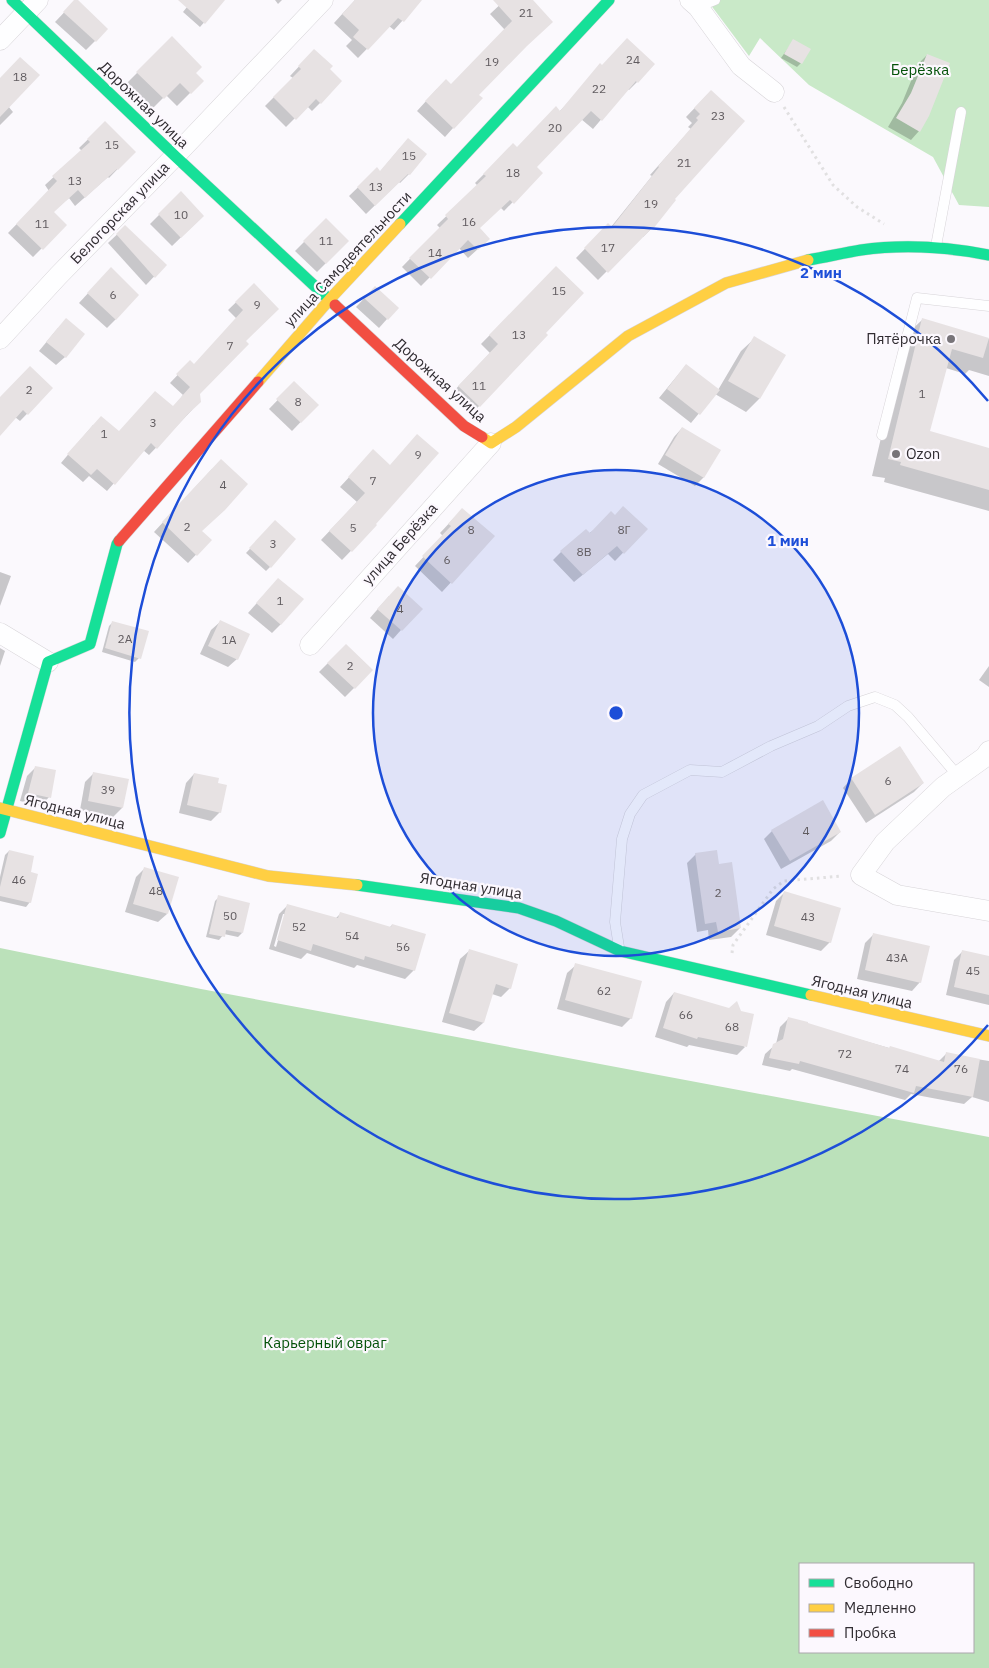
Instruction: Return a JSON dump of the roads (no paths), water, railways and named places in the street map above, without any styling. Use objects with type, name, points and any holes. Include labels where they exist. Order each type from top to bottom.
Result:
[{"type":"street","name":"Белогорская улица","points":[[0,339],[323,0]]},
{"type":"street","name":"улица Самодеятельности","points":[[48,662],[90,644],[117,544],[330,299],[609,0]]},
{"type":"street","points":[[701,2],[741,66],[774,92]]},
{"type":"street","name":"Дорожная улица","points":[[25,4],[175,156],[464,426],[491,443],[516,427],[628,336],[726,283],[803,261],[863,250],[907,247],[963,250],[989,255]]},
{"type":"street","points":[[0,40],[25,4]]},
{"type":"street","name":"улица Берёзка","points":[[310,645],[491,443]]},
{"type":"street","points":[[0,633],[48,662],[4,809],[0,833]]},
{"type":"street","points":[[989,752],[942,787],[885,842],[860,875],[897,895],[989,911]]},
{"type":"street","name":"Ягодная улица","points":[[4,809],[268,876],[375,886],[519,908],[556,921],[620,951],[989,1036]]},
{"type":"lane","points":[[936,249],[961,112]]},
{"type":"lane","points":[[882,435],[917,298],[989,306]]},
{"type":"lane","points":[[620,951],[615,922],[622,839],[630,814],[643,795],[690,770],[722,772],[770,746],[818,726],[848,706],[874,697],[895,704],[958,776]]},
{"type":"place","name":"Пятёрочка","points":[[951,339]]},
{"type":"place","name":"Ozon","points":[[896,454]]},
{"type":"park label","name":"Берёзка","points":[[920,70]]},
{"type":"park label","name":"Карьерный овраг","points":[[325,1343]]}]
